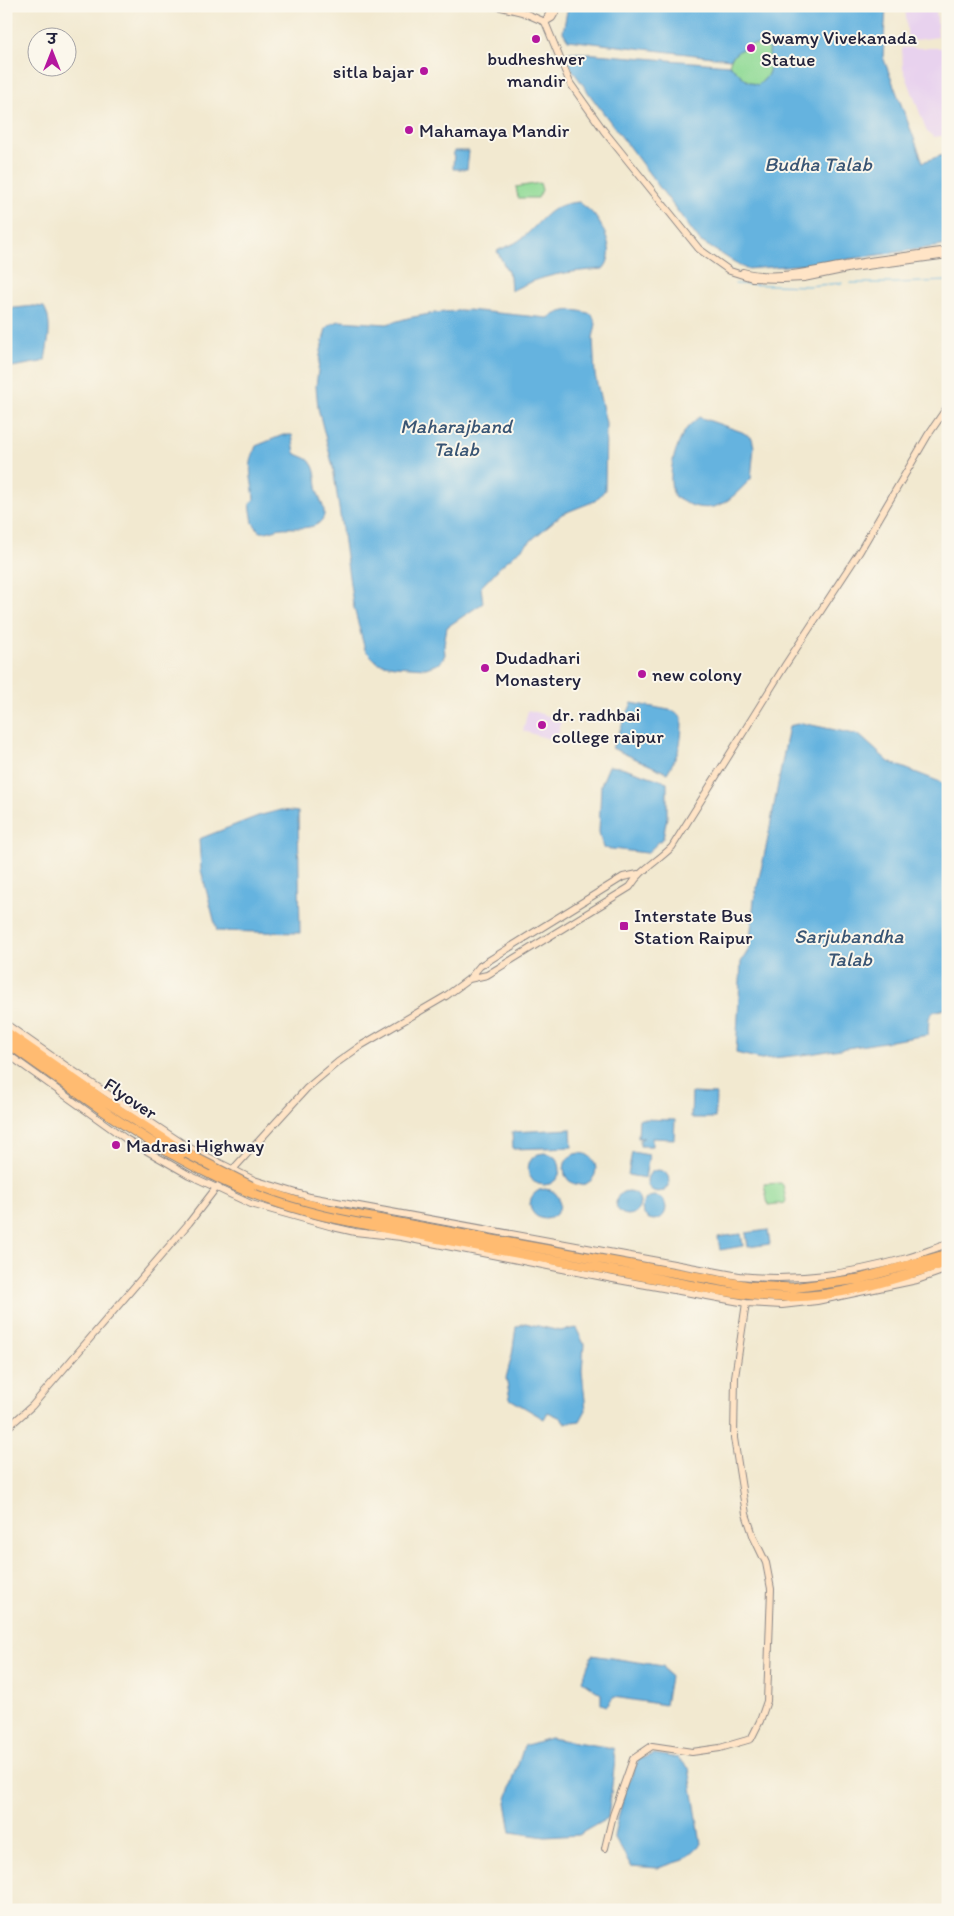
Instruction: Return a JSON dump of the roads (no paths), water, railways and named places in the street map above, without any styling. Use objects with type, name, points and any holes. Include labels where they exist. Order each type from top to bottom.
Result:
[{"type":"highway","name":"Flyover","points":[[6,1032],[154,1133],[186,1153],[225,1173],[251,1186],[298,1202],[370,1222],[402,1235],[726,1292],[789,1297],[815,1295],[923,1274],[948,1262]]},
{"type":"highway","name":"Flyover","points":[[6,1042],[130,1128],[182,1161],[261,1198],[292,1208],[370,1222],[418,1221],[653,1270],[749,1286],[792,1288],[859,1279],[911,1261],[948,1254]]},
{"type":"street","points":[[497,6],[522,12],[545,22],[570,83],[604,131],[699,249],[730,270],[752,278],[804,278],[852,268],[948,255]]},
{"type":"street","points":[[545,22],[553,6]]},
{"type":"street","points":[[545,22],[552,18],[559,6]]},
{"type":"street","points":[[716,262],[746,272],[783,275],[948,250]]},
{"type":"street","points":[[469,979],[487,975],[630,887],[638,874],[661,857],[678,837],[784,667],[860,551],[928,435],[948,406]]},
{"type":"street","points":[[6,1429],[32,1406],[189,1223],[216,1188],[307,1088],[362,1045],[446,996],[469,979],[480,966],[623,877],[638,874]]},
{"type":"street","points":[[623,877],[630,887]]},
{"type":"street","points":[[6,1024],[159,1129],[232,1170],[254,1180],[310,1197],[418,1221]]},
{"type":"street","points":[[6,1053],[126,1139],[216,1188],[251,1204],[355,1232],[402,1235],[613,1279],[746,1302],[782,1305],[816,1302],[948,1269]]},
{"type":"street","points":[[911,1261],[948,1244]]},
{"type":"street","points":[[605,1848],[613,1815],[634,1759],[652,1746],[692,1752],[720,1748],[751,1739],[760,1721],[766,1701],[771,1589],[766,1563],[754,1538],[746,1514],[734,1431],[735,1377],[746,1302]]},
{"type":"water","name":"Budha Talab","points":[[568,6],[886,6],[883,57],[923,162],[948,153],[948,245],[822,263],[746,269],[700,241],[571,68],[567,53],[729,65],[745,79],[758,85],[766,77],[770,69],[769,49],[753,44],[743,48],[730,59],[568,40],[563,32]]},
{"type":"water","points":[[454,151],[469,151],[467,169],[453,169]]},
{"type":"water","points":[[579,202],[594,215],[602,227],[608,242],[609,256],[603,269],[545,277],[511,291],[510,276],[497,251],[515,243],[558,207]]},
{"type":"water","points":[[34,306],[44,307],[47,313],[49,333],[45,360],[6,368],[6,309]]},
{"type":"water","name":"Maharajband Talab","points":[[467,310],[548,318],[560,312],[570,310],[592,314],[596,324],[593,338],[595,375],[606,423],[605,490],[595,501],[562,514],[501,566],[481,587],[483,603],[447,627],[444,644],[445,655],[440,663],[426,668],[378,663],[365,650],[353,604],[333,467],[318,408],[316,386],[326,328],[339,321],[387,324],[435,313]]},
{"type":"water","points":[[699,417],[742,432],[752,438],[754,447],[751,479],[725,502],[703,508],[693,506],[675,497],[671,481],[673,462],[679,443],[687,428]]},
{"type":"water","points":[[283,435],[292,435],[295,453],[308,459],[313,466],[324,515],[317,524],[306,528],[282,528],[260,532],[253,523],[250,504],[254,499],[250,473],[251,461],[256,446]]},
{"type":"water","points":[[632,703],[674,711],[682,717],[679,746],[675,759],[667,773],[612,748]]},
{"type":"water","name":"Sarjubandha Talab","points":[[802,723],[859,735],[889,762],[948,785],[948,1008],[933,1012],[929,1018],[928,1035],[803,1055],[761,1059],[736,1053],[741,962],[749,949],[754,900],[767,843],[789,726]]},
{"type":"water","points":[[609,766],[621,767],[667,782],[667,817],[663,838],[647,853],[603,848],[599,832],[601,785]]},
{"type":"water","points":[[281,810],[298,812],[300,933],[217,931],[201,870],[199,839],[258,816]]},
{"type":"water","points":[[692,1093],[716,1094],[715,1118],[691,1118]]},
{"type":"water","points":[[639,1119],[675,1120],[674,1139],[652,1138],[652,1146],[640,1146],[640,1139],[644,1138],[638,1138]]},
{"type":"water","points":[[571,1129],[572,1147],[513,1149],[512,1132]]},
{"type":"water","points":[[632,1152],[649,1155],[645,1178],[628,1175]]},
{"type":"water","points":[[544,1153],[550,1154],[555,1158],[559,1163],[559,1175],[555,1180],[550,1184],[544,1185],[538,1184],[533,1180],[529,1175],[528,1169],[529,1163],[533,1158],[538,1154]]},
{"type":"water","points":[[580,1153],[586,1154],[591,1158],[595,1163],[595,1175],[591,1180],[586,1184],[580,1185],[574,1184],[569,1180],[565,1175],[564,1169],[565,1163],[569,1158],[574,1154]]},
{"type":"water","points":[[654,1170],[662,1170],[669,1177],[669,1185],[662,1192],[654,1192],[647,1185],[647,1177]]},
{"type":"water","points":[[545,1189],[556,1193],[560,1204],[556,1215],[545,1219],[534,1215],[530,1204],[534,1193]]},
{"type":"water","points":[[628,1191],[636,1195],[640,1203],[636,1211],[628,1215],[620,1211],[616,1203],[620,1195]]},
{"type":"water","points":[[654,1196],[662,1200],[666,1208],[662,1216],[654,1220],[646,1216],[642,1208],[646,1200]]},
{"type":"water","points":[[768,1230],[770,1244],[748,1247],[746,1233]]},
{"type":"water","points":[[741,1234],[743,1246],[720,1250],[718,1237]]},
{"type":"water","points":[[525,1323],[560,1331],[576,1328],[584,1344],[582,1371],[586,1410],[580,1421],[564,1423],[561,1418],[548,1412],[544,1419],[510,1399],[506,1378],[516,1327]]},
{"type":"water","points":[[592,1655],[663,1666],[670,1677],[665,1705],[614,1697],[607,1706],[601,1704],[601,1694],[582,1681]]},
{"type":"water","points":[[550,1738],[613,1748],[615,1760],[608,1818],[578,1835],[545,1837],[511,1832],[506,1802],[524,1746]]},
{"type":"water","points":[[655,1754],[678,1758],[689,1768],[701,1844],[684,1860],[658,1868],[631,1866],[614,1836],[625,1789],[639,1759]]},
{"type":"waterway","points":[[850,283],[948,281]]},
{"type":"waterway","points":[[735,284],[808,286],[842,283]]},
{"type":"place","name":"budheshwer mandir","points":[[536,39]]},
{"type":"place","name":"Swamy Vivekanada Statue","points":[[751,48]]},
{"type":"place","name":"sitla bajar","points":[[424,71]]},
{"type":"place","name":"Mahamaya Mandir","points":[[409,130]]},
{"type":"place","name":"Dudadhari Monastery","points":[[485,668]]},
{"type":"place","name":"new colony","points":[[642,674]]},
{"type":"place","name":"dr. radhbai college raipur","points":[[542,725]]},
{"type":"place","name":"Interstate Bus Station Raipur","points":[[624,926]]},
{"type":"place","name":"Madrasi Highway","points":[[116,1145]]}]
